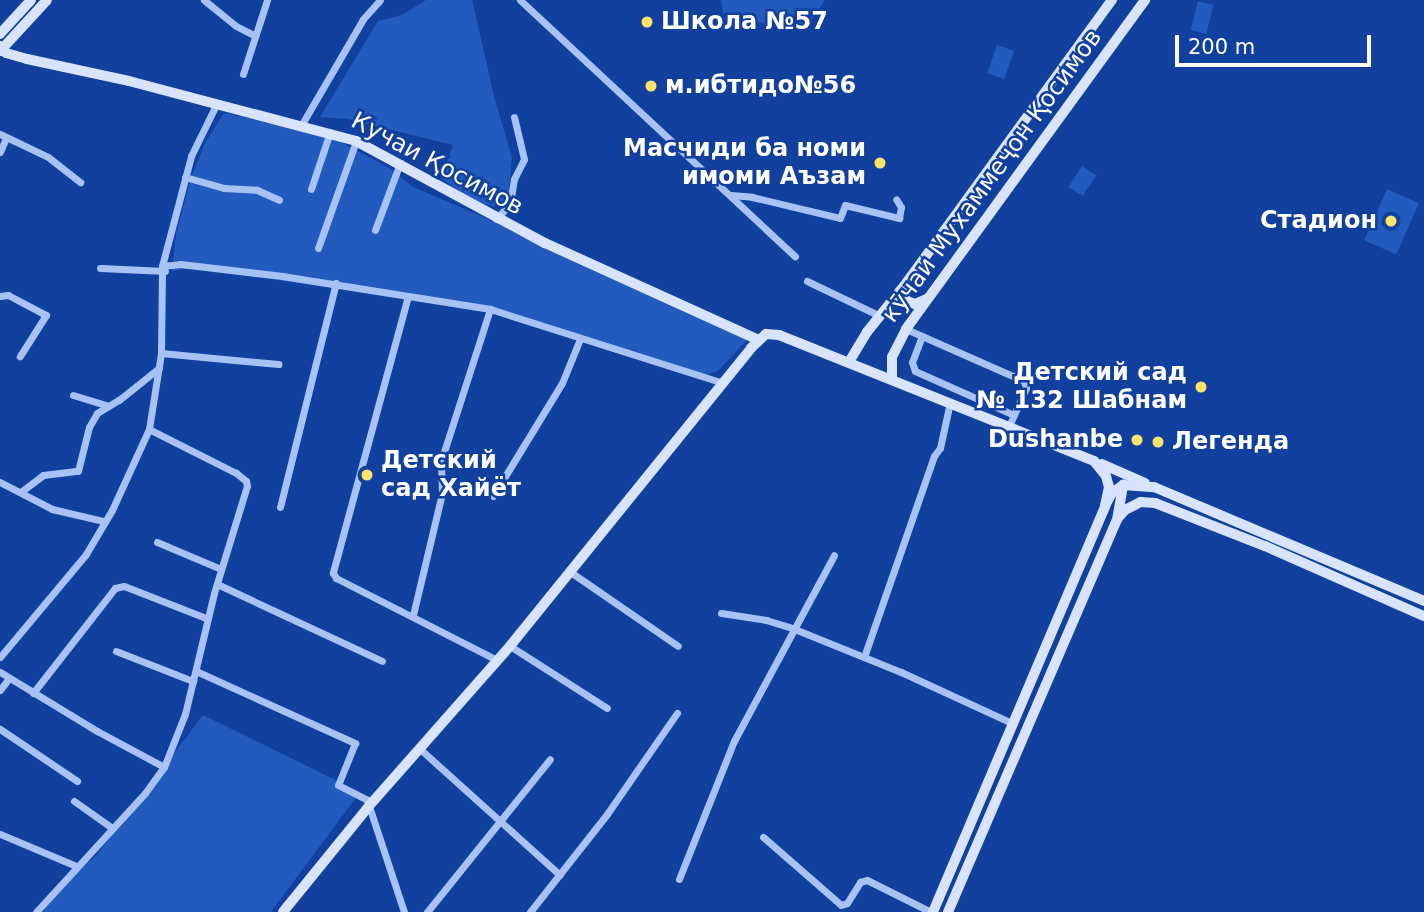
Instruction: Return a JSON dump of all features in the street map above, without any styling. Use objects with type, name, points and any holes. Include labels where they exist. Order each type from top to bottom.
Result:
[{"type":"street","points":[[0,34],[31,0]]},
{"type":"street","points":[[2,52],[47,0]]},
{"type":"street","points":[[204,0],[236,26],[254,35]]},
{"type":"street","points":[[243,74],[267,0]]},
{"type":"street","points":[[302,124],[363,19],[380,0]]},
{"type":"street","points":[[520,0],[795,256]]},
{"type":"street","name":"кӯчаи Мухаммеҷон Қосимов","points":[[849,362],[1112,0]]},
{"type":"street","name":"кӯчаи Мухаммеҷон Қосимов","points":[[892,379],[891,356],[906,329],[1145,0]]},
{"type":"street","name":"Кучаи Қосимов","points":[[2,52],[302,124],[356,141],[400,163],[496,219],[759,340]]},
{"type":"street","points":[[0,657],[86,554],[103,521],[112,510],[149,429],[161,353],[160,307],[164,269],[191,156],[216,105]]},
{"type":"street","points":[[496,219],[510,204],[514,179],[524,159],[514,117]]},
{"type":"street","points":[[311,189],[330,132]]},
{"type":"street","points":[[0,152],[3,136],[48,157],[79,182]]},
{"type":"street","points":[[318,248],[356,141]]},
{"type":"street","points":[[375,230],[400,163]]},
{"type":"street","points":[[185,177],[223,188],[257,191],[279,200]]},
{"type":"street","points":[[731,195],[752,197],[840,218],[845,205],[899,218],[901,208],[896,199]]},
{"type":"street","points":[[100,268],[164,269],[180,264],[336,283],[490,309],[723,383]]},
{"type":"street","points":[[807,281],[880,316]]},
{"type":"street","points":[[907,282],[904,297],[907,301],[915,304],[927,299]]},
{"type":"street","points":[[280,507],[336,283]]},
{"type":"street","points":[[0,296],[8,295],[46,315],[20,356]]},
{"type":"street","points":[[408,296],[376,420],[332,567],[336,579],[413,615],[497,660]]},
{"type":"street","points":[[413,615],[442,493],[441,461],[490,309]]},
{"type":"street","points":[[906,329],[1024,381],[1026,388],[1012,421]]},
{"type":"street","points":[[283,912],[369,806],[510,646],[568,570],[766,334],[779,335],[950,402],[1012,421]]},
{"type":"street","points":[[922,336],[912,362],[915,371],[1098,463],[1424,601]]},
{"type":"street","points":[[493,496],[562,383],[580,339]]},
{"type":"street","points":[[161,353],[278,364]]},
{"type":"street","points":[[22,491],[43,475],[78,471],[91,421],[97,412],[159,368]]},
{"type":"street","points":[[74,395],[108,406]]},
{"type":"street","points":[[864,657],[940,448],[950,402]]},
{"type":"street","points":[[36,912],[145,793],[164,767],[185,714],[221,569],[235,531],[246,481],[149,429]]},
{"type":"street","points":[[1098,463],[1141,502]]},
{"type":"street","points":[[1098,463],[1109,487],[1105,506]]},
{"type":"street","points":[[0,482],[22,491],[52,509],[103,521]]},
{"type":"street","points":[[948,912],[1117,520],[1123,485]]},
{"type":"street","points":[[763,836],[841,905],[847,903],[860,882],[867,880],[932,912],[1105,506],[1112,493],[1123,485],[1154,487]]},
{"type":"street","points":[[1117,520],[1125,510],[1141,502],[1155,503],[1265,546],[1424,616]]},
{"type":"street","points":[[158,542],[221,569]]},
{"type":"street","points":[[680,879],[734,741],[792,628],[834,555]]},
{"type":"street","points":[[568,570],[678,646]]},
{"type":"street","points":[[217,584],[382,661]]},
{"type":"street","points":[[33,693],[115,589],[124,586],[208,619]]},
{"type":"street","points":[[721,613],[766,620],[792,628],[1014,724]]},
{"type":"street","points":[[510,646],[607,708]]},
{"type":"street","points":[[116,651],[193,681]]},
{"type":"street","points":[[196,671],[353,741],[355,748],[338,785],[367,800],[404,912]]},
{"type":"street","points":[[0,672],[164,767]]},
{"type":"street","points":[[0,690],[9,678]]},
{"type":"street","points":[[530,912],[607,814],[677,713]]},
{"type":"street","points":[[0,729],[77,781]]},
{"type":"street","points":[[420,749],[560,875]]},
{"type":"street","points":[[427,912],[550,759]]},
{"type":"street","points":[[74,801],[112,828]]},
{"type":"street","points":[[0,834],[76,866]]},
{"type":"shaded area","points":[[426,0],[472,0],[495,100],[512,157],[508,200],[499,207],[474,202],[441,178],[453,145],[348,119],[320,117],[378,21],[402,15]]},
{"type":"shaded area","points":[[721,0],[825,0],[808,25],[792,31],[723,13]]},
{"type":"shaded area","points":[[1198,1],[1214,5],[1206,34],[1191,30]]},
{"type":"shaded area","points":[[997,45],[1014,51],[1004,79],[987,73]]},
{"type":"shaded area","points":[[224,113],[330,136],[389,168],[413,187],[545,243],[749,338],[718,371],[702,376],[493,311],[193,268],[172,271],[176,234],[190,181],[205,143]]},
{"type":"shaded area","points":[[1082,166],[1096,175],[1083,196],[1068,187]]},
{"type":"shaded area","name":"Стадион","points":[[1387,189],[1419,203],[1396,254],[1364,240]]},
{"type":"shaded area","points":[[203,715],[360,792],[271,912],[43,912],[75,872],[96,856]]},
{"type":"place","name":"Школа №57","points":[[647,22]]},
{"type":"place","name":"м.ибтидо№56","points":[[651,86]]},
{"type":"place","name":"Масчиди ба номи имоми Аъзам","points":[[880,163]]},
{"type":"place","name":"Стадион","points":[[1391,221]]},
{"type":"place","name":"Детский сад № 132 Шабнам","points":[[1201,387]]},
{"type":"place","name":"Dushanbe","points":[[1137,440]]},
{"type":"place","name":"Легенда","points":[[1158,442]]},
{"type":"place","name":"Детский сад Хайёт","points":[[367,475]]}]
